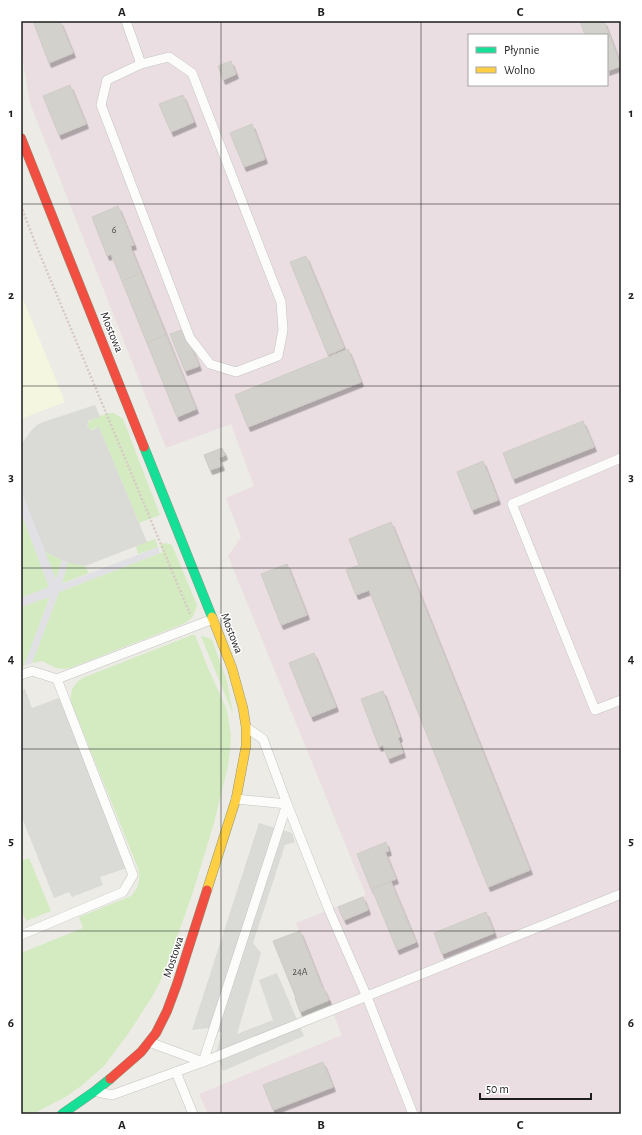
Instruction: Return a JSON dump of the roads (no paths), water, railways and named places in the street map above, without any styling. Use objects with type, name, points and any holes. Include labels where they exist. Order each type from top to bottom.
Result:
[{"type":"street","name":"Mostowa","points":[[21,138],[232,668],[243,708],[246,727],[246,746],[236,799],[168,1011],[156,1033],[141,1052],[95,1091],[62,1114]]},
{"type":"lane","points":[[126,21],[142,64]]},
{"type":"lane","points":[[169,57],[192,73],[281,302],[283,330],[278,356],[236,372],[210,364],[190,338],[101,105],[107,80],[142,64],[169,57]]},
{"type":"lane","points":[[621,458],[512,504],[595,710],[621,700]]},
{"type":"lane","points":[[21,675],[32,671],[57,678],[213,619]]},
{"type":"lane","points":[[21,935],[123,892],[133,876],[57,678]]},
{"type":"lane","points":[[246,727],[263,739],[329,910],[367,997],[413,1114]]},
{"type":"lane","points":[[236,799],[287,804]]},
{"type":"lane","points":[[203,1062],[287,804]]},
{"type":"lane","points":[[95,1091],[112,1095],[203,1062],[621,894]]},
{"type":"lane","points":[[149,1042],[203,1062]]},
{"type":"lane","points":[[176,1072],[193,1114]]}]
